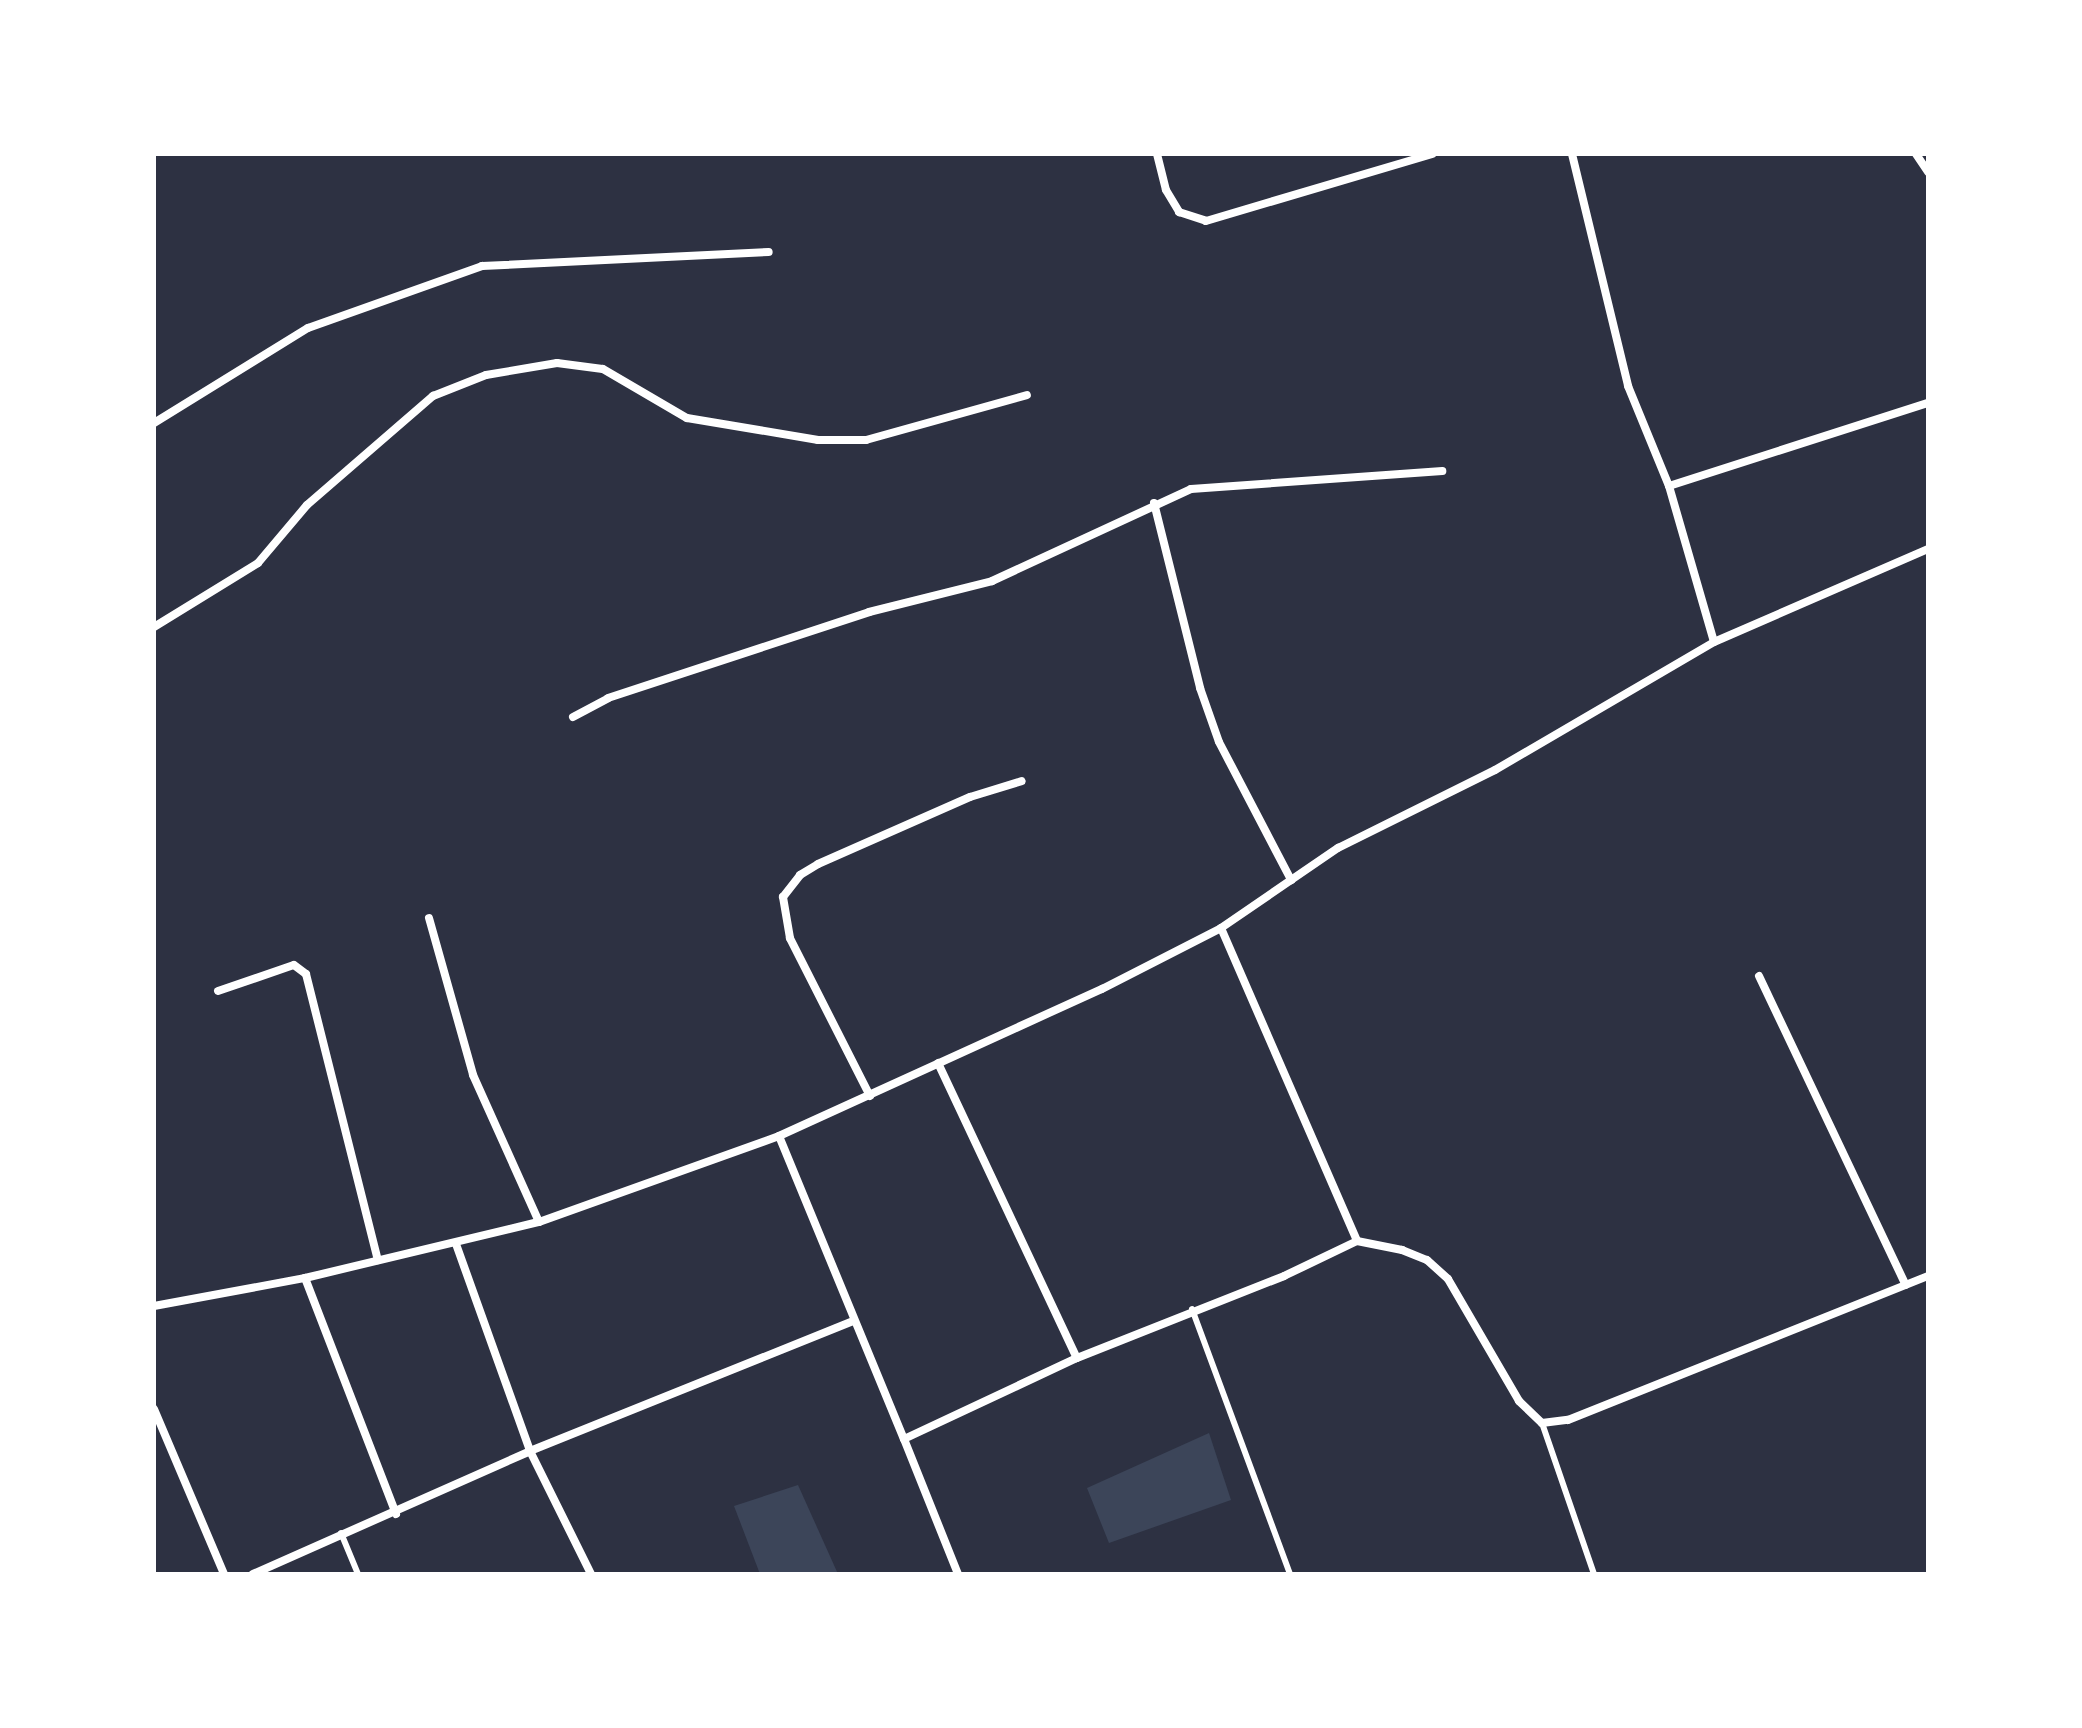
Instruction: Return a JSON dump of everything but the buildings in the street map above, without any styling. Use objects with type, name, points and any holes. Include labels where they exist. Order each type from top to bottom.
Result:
[{"type":"street","points":[[1157,154],[1166,190],[1179,212],[1206,221],[1432,154]]},
{"type":"street","points":[[1572,154],[1628,386],[1669,486],[1714,642]]},
{"type":"street","points":[[1916,154],[1928,172]]},
{"type":"street","points":[[154,423],[308,328],[482,266],[769,252]]},
{"type":"street","points":[[154,627],[258,563],[307,505],[433,396],[486,375],[557,363],[603,369],[687,418],[818,440],[866,440],[1027,395]]},
{"type":"street","points":[[1669,486],[1928,403]]},
{"type":"street","points":[[573,717],[608,698],[869,612],[992,581],[1154,503],[1191,489],[1442,471]]},
{"type":"street","points":[[1154,503],[1200,688],[1219,742],[1291,880]]},
{"type":"street","points":[[154,1306],[305,1278],[539,1222],[779,1136],[870,1096],[1221,928],[1338,848],[1495,770],[1714,642],[1928,549]]},
{"type":"street","points":[[870,1096],[790,938],[783,897],[800,875],[818,864],[970,797],[1022,781]]},
{"type":"street","points":[[429,918],[473,1075],[539,1222]]},
{"type":"street","points":[[1221,928],[1357,1241]]},
{"type":"street","points":[[218,991],[294,965],[306,974],[378,1260]]},
{"type":"street","points":[[1759,976],[1906,1285]]},
{"type":"street","points":[[938,1063],[1077,1358]]},
{"type":"street","points":[[779,1136],[958,1574]]},
{"type":"street","points":[[904,1439],[1077,1358],[1192,1309],[1284,1276],[1357,1241],[1402,1250],[1427,1260],[1448,1279],[1519,1401],[1542,1423],[1568,1420],[1928,1276]]},
{"type":"street","points":[[456,1244],[530,1451],[591,1574]]},
{"type":"street","points":[[305,1278],[396,1514]]},
{"type":"street","points":[[253,1574],[341,1533],[396,1514],[530,1451],[854,1321]]},
{"type":"street","points":[[154,1409],[224,1574]]},
{"type":"lane","points":[[1192,1309],[1290,1574]]},
{"type":"lane","points":[[1542,1423],[1594,1574]]},
{"type":"lane","points":[[341,1533],[358,1574]]},
{"type":"shaded area","points":[[1209,1433],[1231,1500],[1109,1543],[1087,1488]]},
{"type":"shaded area","points":[[798,1485],[838,1574],[760,1574],[734,1506]]}]
